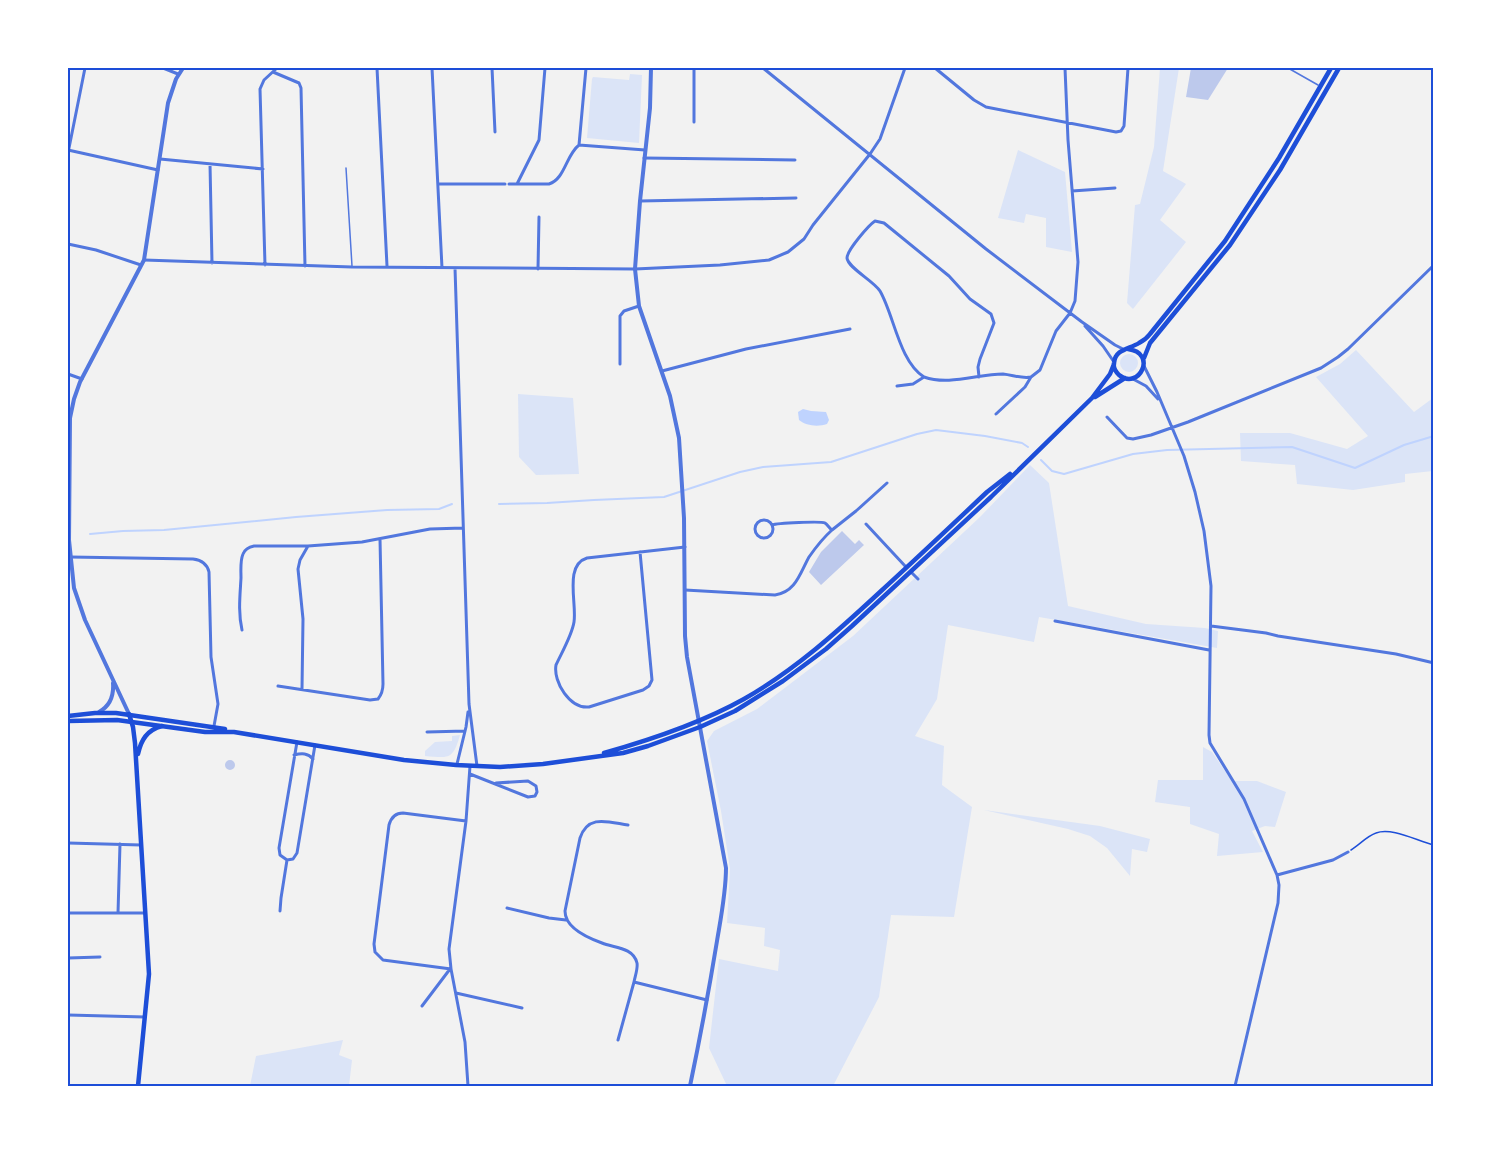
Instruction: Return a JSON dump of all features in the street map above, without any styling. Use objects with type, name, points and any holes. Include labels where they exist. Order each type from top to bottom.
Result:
[{"type":"main road","points":[[68,718],[95,713],[129,714],[404,760],[470,766],[513,766],[623,753],[700,727],[744,706],[783,681],[852,626],[987,492],[1026,461],[1092,398],[1110,374],[1117,354],[1142,341],[1153,331],[1225,241],[1279,158],[1331,68]]},
{"type":"main road","points":[[1143,360],[1150,344],[1230,245],[1283,165],[1339,68]]},
{"type":"main road","points":[[1114,363],[1116,372],[1125,378],[1131,379],[1138,376],[1144,366],[1143,360],[1138,352],[1126,349]]},
{"type":"main road","points":[[1092,398],[1125,378]]},
{"type":"main road","points":[[587,757],[646,740],[741,701],[792,667],[845,625],[909,569]]},
{"type":"main road","points":[[129,714],[134,733],[137,766],[149,974],[138,1086]]},
{"type":"main road","points":[[68,718],[131,721],[205,732],[213,729]]},
{"type":"main road","points":[[137,766],[138,750],[146,735],[153,729],[163,726]]},
{"type":"street","points":[[85,68],[68,151],[158,170]]},
{"type":"street","points":[[163,68],[178,74]]},
{"type":"street","points":[[129,714],[78,602],[70,557],[68,521],[69,417],[82,379],[144,260],[168,103],[178,74],[183,68]]},
{"type":"street","points":[[265,265],[261,86],[277,68]]},
{"type":"street","points":[[377,68],[387,267]]},
{"type":"street","points":[[432,68],[442,268]]},
{"type":"street","points":[[492,68],[495,132]]},
{"type":"street","points":[[517,184],[539,140],[545,68]]},
{"type":"street","points":[[438,184],[549,184],[555,182],[572,152],[579,145],[586,68]]},
{"type":"street","points":[[651,68],[650,108],[635,270],[639,306],[670,396],[677,426],[681,457],[685,547],[686,648],[726,868],[723,903],[707,1000],[690,1086]]},
{"type":"street","points":[[694,68],[694,122]]},
{"type":"street","points":[[763,68],[986,249],[1112,344],[1126,349]]},
{"type":"street","points":[[144,260],[352,267],[635,270],[763,262],[778,257],[804,239],[870,154],[880,139],[905,68]]},
{"type":"street","points":[[935,68],[974,100],[986,106],[1116,132],[1121,131],[1124,126],[1128,68]]},
{"type":"street","points":[[996,414],[1042,366],[1056,331],[1070,313],[1075,302],[1078,262],[1065,68]]},
{"type":"street","points":[[273,72],[299,83],[301,88],[305,266]]},
{"type":"street","points":[[579,145],[645,150]]},
{"type":"street","points":[[644,158],[795,160]]},
{"type":"street","points":[[159,159],[263,169]]},
{"type":"street","points":[[210,164],[212,263]]},
{"type":"street","points":[[1072,191],[1115,188]]},
{"type":"street","points":[[640,201],[796,198]]},
{"type":"street","points":[[538,268],[539,217]]},
{"type":"street","points":[[979,377],[980,359],[993,323],[991,314],[970,299],[949,276],[884,223],[875,221],[870,224],[850,250],[847,260],[878,288],[914,369],[924,377],[939,380],[979,377],[1005,374],[1023,378],[1031,377]]},
{"type":"street","points":[[68,244],[96,250],[141,265]]},
{"type":"street","points":[[1107,417],[1127,438],[1133,439],[1151,435],[1306,374],[1332,361],[1348,349],[1434,266]]},
{"type":"street","points":[[454,267],[469,704],[477,766]]},
{"type":"street","points":[[620,364],[620,316],[631,307],[639,306]]},
{"type":"street","points":[[1082,322],[1114,363]]},
{"type":"street","points":[[662,371],[746,349],[850,328]]},
{"type":"street","points":[[1144,366],[1184,456],[1196,492],[1206,539],[1211,586],[1210,743],[1244,799],[1277,875],[1279,885],[1278,903],[1235,1086]]},
{"type":"street","points":[[68,374],[82,379]]},
{"type":"street","points":[[897,386],[913,384],[924,377]]},
{"type":"street","points":[[1131,379],[1146,386],[1161,404]]},
{"type":"street","points":[[685,590],[782,594],[795,584],[813,551],[832,530],[887,483]]},
{"type":"street","points":[[766,520],[772,525],[773,532],[768,537],[761,537],[757,534],[755,528],[759,522],[766,520]]},
{"type":"street","points":[[772,525],[780,522],[821,522],[832,530]]},
{"type":"street","points":[[866,524],[918,579]]},
{"type":"street","points":[[243,630],[239,591],[242,558],[248,548],[353,543],[430,529],[463,528]]},
{"type":"street","points":[[278,686],[370,700],[378,699],[382,693],[383,684],[380,538]]},
{"type":"street","points":[[302,689],[303,619],[298,569],[308,546]]},
{"type":"street","points":[[640,552],[652,680],[643,690],[589,707],[582,707],[562,691],[555,671],[574,622],[573,574],[575,567],[581,560],[587,558],[640,552],[685,547]]},
{"type":"street","points":[[70,557],[193,559],[206,565],[209,572],[211,657],[218,704],[213,729]]},
{"type":"street","points":[[1055,621],[1210,650]]},
{"type":"street","points":[[1211,626],[1388,652],[1434,663]]},
{"type":"street","points":[[95,713],[104,709],[112,698],[114,689],[112,677]]},
{"type":"street","points":[[456,765],[469,704]]},
{"type":"street","points":[[427,732],[465,731]]},
{"type":"street","points":[[297,742],[279,848],[279,855],[287,860],[294,859],[298,850],[315,745]]},
{"type":"street","points":[[294,755],[309,755],[313,759]]},
{"type":"street","points":[[468,1086],[466,1051],[449,954],[466,821],[470,766]]},
{"type":"street","points":[[470,774],[528,797],[535,796],[537,792],[534,784],[528,781],[496,783]]},
{"type":"street","points":[[451,969],[383,960],[375,952],[374,944],[391,818],[399,813],[466,821]]},
{"type":"street","points":[[618,1040],[637,965],[626,950],[603,943],[575,929],[566,920],[565,911],[582,831],[588,825],[598,821],[628,825]]},
{"type":"street","points":[[68,843],[141,845]]},
{"type":"street","points":[[118,913],[120,844]]},
{"type":"street","points":[[1277,875],[1333,861],[1348,852]]},
{"type":"street","points":[[280,910],[287,860]]},
{"type":"street","points":[[507,908],[566,920]]},
{"type":"street","points":[[68,913],[145,913]]},
{"type":"street","points":[[68,957],[100,957]]},
{"type":"street","points":[[422,1006],[451,969]]},
{"type":"street","points":[[634,982],[707,1000]]},
{"type":"street","points":[[456,993],[522,1008]]},
{"type":"street","points":[[68,1016],[145,1017]]},
{"type":"lane","points":[[1288,68],[1320,86]]},
{"type":"lane","points":[[346,168],[352,267]]},
{"type":"path","points":[[1348,852],[1375,833],[1383,832],[1434,844]]},
{"type":"shaded area","points":[[1160,68],[1179,68],[1163,171],[1186,184],[1160,220],[1186,242],[1133,309],[1127,303],[1135,205],[1140,204],[1154,147]]},
{"type":"shaded area","points":[[630,74],[642,75],[639,143],[587,138],[593,77],[629,80]]},
{"type":"shaded area","points":[[1018,150],[1065,172],[1072,252],[1046,247],[1046,218],[1026,214],[1024,223],[998,218]]},
{"type":"shaded area","points":[[1356,350],[1414,412],[1433,398],[1433,471],[1405,474],[1405,482],[1353,490],[1297,484],[1295,465],[1241,461],[1240,433],[1290,433],[1347,449],[1368,436],[1316,377],[1340,364]]},
{"type":"shaded area","points":[[1129,354],[1135,357],[1138,363],[1135,369],[1129,372],[1123,369],[1120,363],[1123,357]]},
{"type":"shaded area","points":[[518,394],[573,398],[579,474],[536,475],[519,457]]},
{"type":"shaded area","points":[[1030,465],[1049,483],[1068,606],[1146,624],[1218,631],[1217,648],[1039,617],[1034,642],[948,625],[937,699],[915,736],[944,746],[942,785],[972,807],[954,917],[891,915],[879,997],[833,1086],[727,1086],[709,1048],[719,959],[778,971],[780,950],[764,946],[765,928],[727,923],[730,869],[707,741],[714,731],[757,709],[853,636],[980,517]]},
{"type":"shaded area","points":[[460,735],[455,749],[449,756],[425,756],[425,751],[435,742],[452,741],[452,736]]},
{"type":"shaded area","points":[[1203,747],[1212,752],[1232,781],[1257,781],[1286,792],[1275,827],[1265,826],[1252,831],[1263,852],[1217,856],[1219,834],[1190,824],[1190,807],[1155,802],[1158,780],[1203,780]]},
{"type":"shaded area","points":[[984,810],[1100,826],[1150,839],[1147,852],[1132,849],[1130,876],[1107,848],[1090,836]]},
{"type":"shaded area","points":[[343,1040],[339,1055],[352,1060],[349,1086],[250,1086],[256,1056]]},
{"type":"water","points":[[803,409],[826,412],[829,420],[827,424],[805,424],[799,420],[798,412]]},
{"type":"building","points":[[1191,68],[1228,68],[1208,100],[1186,97]]},
{"type":"building","points":[[842,531],[855,544],[859,540],[864,545],[821,585],[809,572],[821,552]]},
{"type":"building","points":[[230,760],[234,761],[234,769],[230,770],[226,769],[225,765],[226,761]]},
{"type":"waterway","points":[[499,504],[664,497],[740,472],[763,467],[831,462],[936,430],[985,436],[1022,443],[1028,447]]},
{"type":"waterway","points":[[1041,460],[1052,471],[1064,474],[1133,454],[1167,450],[1292,447],[1355,468],[1404,445],[1434,436]]},
{"type":"waterway","points":[[90,534],[164,530],[387,510],[439,509],[452,504]]}]
